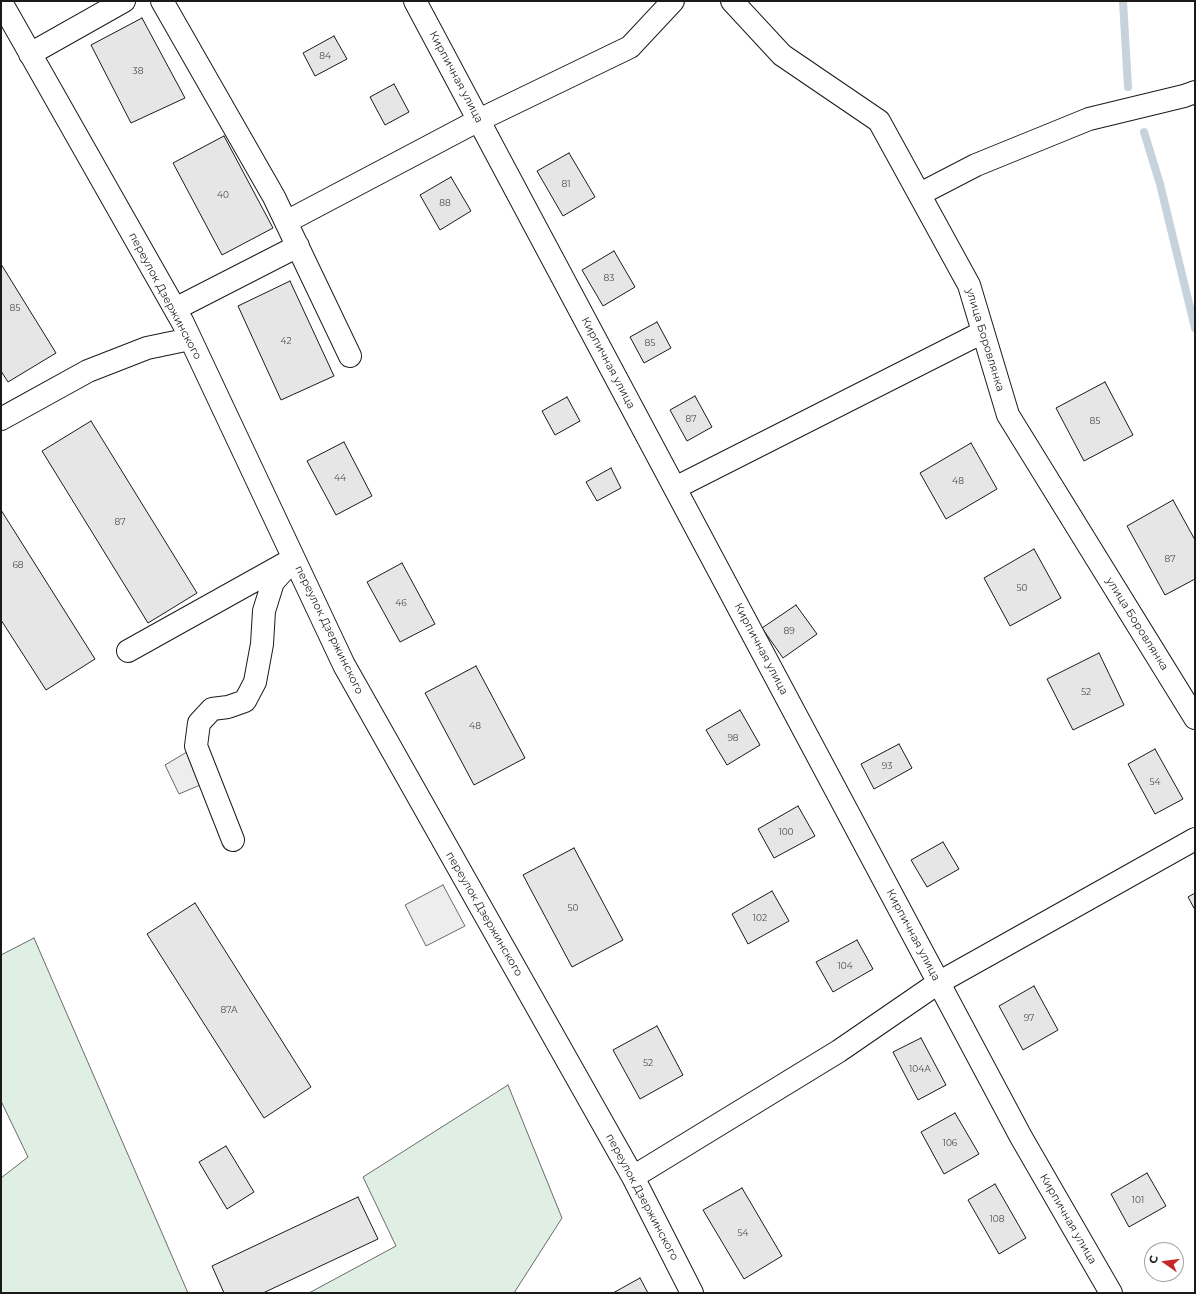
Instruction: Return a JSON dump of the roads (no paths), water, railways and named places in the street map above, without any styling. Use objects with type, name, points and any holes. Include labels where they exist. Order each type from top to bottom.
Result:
[{"type":"street","points":[[30,54],[124,1]]},
{"type":"street","points":[[162,1],[274,197],[350,356]]},
{"type":"street","name":"Кирпичная улица","points":[[415,1],[1020,1137],[1111,1293]]},
{"type":"street","points":[[286,222],[479,120],[630,47],[674,1]]},
{"type":"street","name":"улица Боровлянка","points":[[732,1],[782,55],[879,120],[969,284],[1008,415],[1195,718]]},
{"type":"street","name":"переулок Дзержинского","points":[[1,2],[190,338],[344,666],[634,1177],[692,1293]]},
{"type":"street","points":[[920,194],[976,165],[1089,119],[1190,94]]},
{"type":"street","points":[[175,309],[298,246]]},
{"type":"street","points":[[675,488],[983,332]]},
{"type":"street","points":[[1,419],[88,371],[147,348],[190,338]]},
{"type":"street","points":[[128,651],[294,559]]},
{"type":"street","points":[[232,840],[196,746],[199,723],[212,709],[228,707],[244,701],[248,695],[255,682],[262,644],[264,611],[273,582],[294,559]]},
{"type":"street","points":[[634,1177],[839,1051],[938,983],[1195,839]]},
{"type":"waterway","points":[[1123,1],[1128,87]]},
{"type":"waterway","points":[[1144,132],[1160,184],[1195,328]]}]
